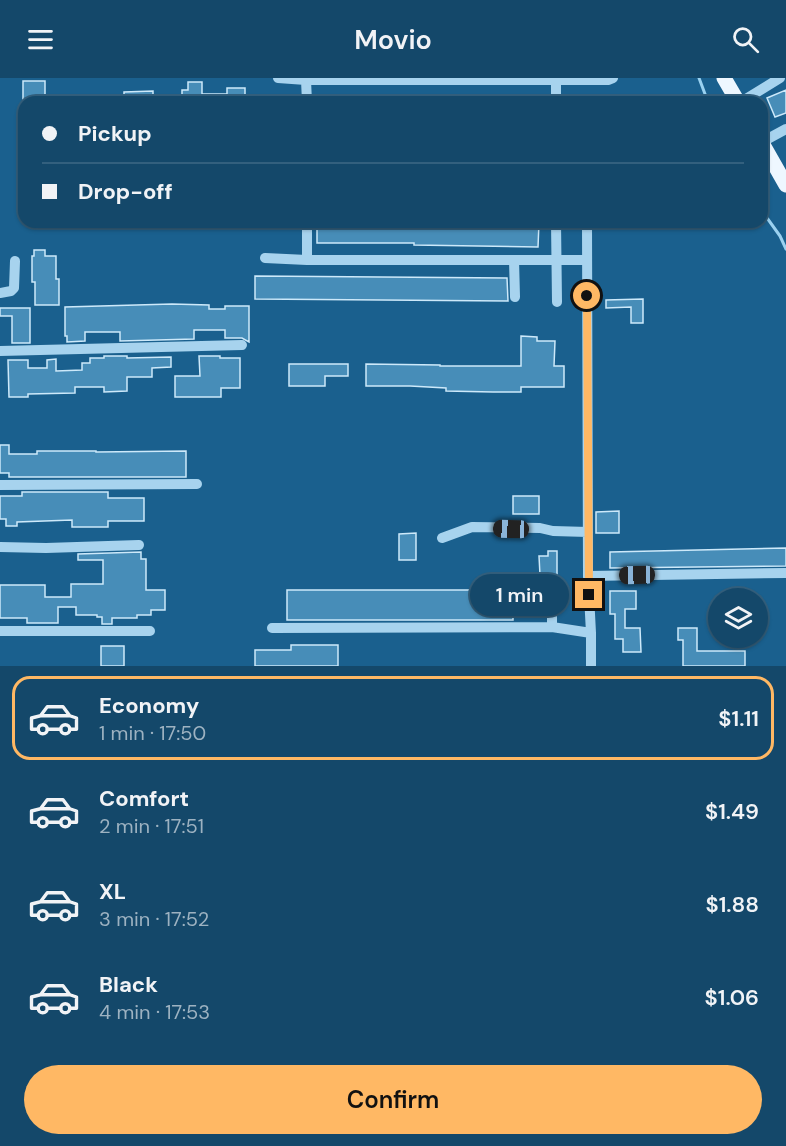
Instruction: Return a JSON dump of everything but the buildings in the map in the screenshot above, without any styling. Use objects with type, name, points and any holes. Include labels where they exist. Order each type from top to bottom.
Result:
[{"type":"main road","points":[[724,78],[742,96]]},
{"type":"main road","points":[[768,149],[786,185]]},
{"type":"street","points":[[279,78],[306,80],[608,80],[613,78]]},
{"type":"street","points":[[750,96],[780,78]]},
{"type":"street","points":[[556,79],[556,96]]},
{"type":"street","points":[[306,80],[307,96]]},
{"type":"street","points":[[768,139],[783,131]]},
{"type":"street","points":[[307,228],[308,260]]},
{"type":"street","points":[[556,228],[557,302]]},
{"type":"street","points":[[587,228],[588,576],[591,666]]},
{"type":"street","points":[[265,258],[587,260]]},
{"type":"street","points":[[514,260],[515,297]]},
{"type":"street","points":[[0,293],[11,291],[14,288],[15,261]]},
{"type":"street","points":[[0,351],[242,345]]},
{"type":"street","points":[[0,485],[197,484]]},
{"type":"street","points":[[442,538],[472,527],[540,528],[553,531],[588,532]]},
{"type":"street","points":[[0,547],[139,545]]},
{"type":"street","points":[[588,576],[786,573]]},
{"type":"street","points":[[552,588],[552,627]]},
{"type":"street","points":[[272,628],[552,627],[591,633]]},
{"type":"street","points":[[0,631],[150,631]]},
{"type":"waterway","points":[[699,78],[706,96]]},
{"type":"waterway","points":[[768,219],[786,249]]},
{"type":"route","points":[[587,296],[589,595]]}]
